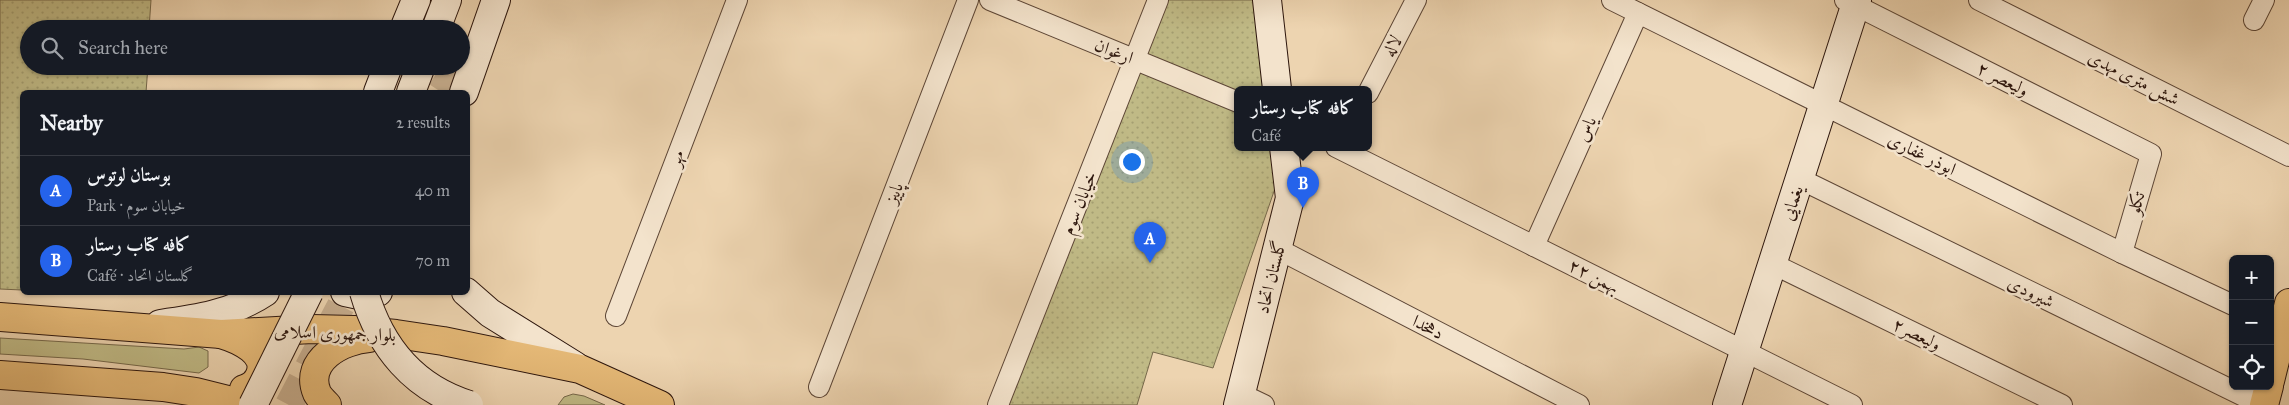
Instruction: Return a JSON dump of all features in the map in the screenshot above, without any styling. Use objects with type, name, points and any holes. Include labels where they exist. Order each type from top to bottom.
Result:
[{"type":"main road","points":[[408,20],[416,0]]},
{"type":"main road","points":[[440,20],[448,0]]},
{"type":"main road","points":[[470,75],[496,0]]},
{"type":"main road","points":[[1267,0],[1277,86]]},
{"type":"main road","name":"یغمایی","points":[[1727,405],[1800,180],[1853,2]]},
{"type":"main road","points":[[379,90],[385,75]]},
{"type":"main road","points":[[465,90],[470,75]]},
{"type":"main road","name":"گلستان اتحاد","points":[[1248,401],[1290,198],[1284,151]]},
{"type":"main road","points":[[140,327],[225,313],[249,303],[261,295]]},
{"type":"main road","points":[[253,405],[308,295]]},
{"type":"main road","points":[[365,295],[372,319],[393,354],[426,385],[469,405]]},
{"type":"main road","points":[[469,295],[490,313],[580,369]]},
{"type":"main road","name":"بلوار جمهوری اسلامی","points":[[0,316],[221,334],[312,329],[354,330],[443,341],[580,369],[660,405]]},
{"type":"main road","points":[[2280,325],[2284,364],[2289,372]]},
{"type":"main road","points":[[2274,359],[2280,325]]},
{"type":"main road","points":[[179,395],[247,389],[256,383],[262,371],[259,358],[244,343],[221,334]]},
{"type":"main road","points":[[327,405],[317,393],[315,375],[324,356],[339,345],[354,340],[372,338],[443,341]]},
{"type":"main road","points":[[0,375],[179,395],[248,405]]},
{"type":"main road","points":[[2263,405],[2268,390]]},
{"type":"street","name":"مهر","points":[[616,316],[737,0]]},
{"type":"street","name":"پاییز","points":[[819,387],[968,0]]},
{"type":"street","name":"ارغوان","points":[[990,0],[1234,100]]},
{"type":"street","name":"خیابان سوم","points":[[998,405],[1136,60],[1158,0]]},
{"type":"street","name":"لاله","points":[[1372,86],[1416,0]]},
{"type":"street","name":"ابوذر غفاری","points":[[1612,0],[2122,253],[2229,303]]},
{"type":"street","name":"شش متری مهدی","points":[[1979,0],[2289,156]]},
{"type":"street","points":[[2254,20],[2264,0]]},
{"type":"street","name":"ولیعصر ۲","points":[[1853,2],[2151,154]]},
{"type":"street","name":"یاس","points":[[1534,246],[1638,13]]},
{"type":"street","name":"۲۲ بهمن","points":[[1347,151],[1852,405]]},
{"type":"street","name":"تکلو","points":[[2122,253],[2151,154]]},
{"type":"street","name":"شیرودی","points":[[1800,180],[2263,405]]},
{"type":"street","name":"دهخدا","points":[[1278,249],[1579,405]]},
{"type":"street","name":"ولیعصر۲","points":[[1773,264],[2062,405]]},
{"type":"shaded area","points":[[0,0],[151,0],[150,20],[20,20],[20,75],[147,75],[146,90],[20,90],[20,290],[0,289]]},
{"type":"shaded area","points":[[1150,0],[1257,0],[1267,86],[1234,86],[1234,151],[1277,151],[1280,174],[1213,368],[1153,352],[1137,405],[997,405]]},
{"type":"shaded area","points":[[0,338],[184,349],[199,347],[208,351],[208,367],[199,373],[83,359],[0,354]]},
{"type":"shaded area","points":[[573,394],[584,396],[605,405],[558,405],[564,397]]},
{"type":"tunnel","points":[[442,90],[452,75]]},
{"type":"tunnel","points":[[289,405],[346,295]]},
{"type":"place","name":"کافه کتاب رستار","points":[[1303,208]]},
{"type":"place","name":"بوستان لوتوس","points":[[1150,263]]}]
